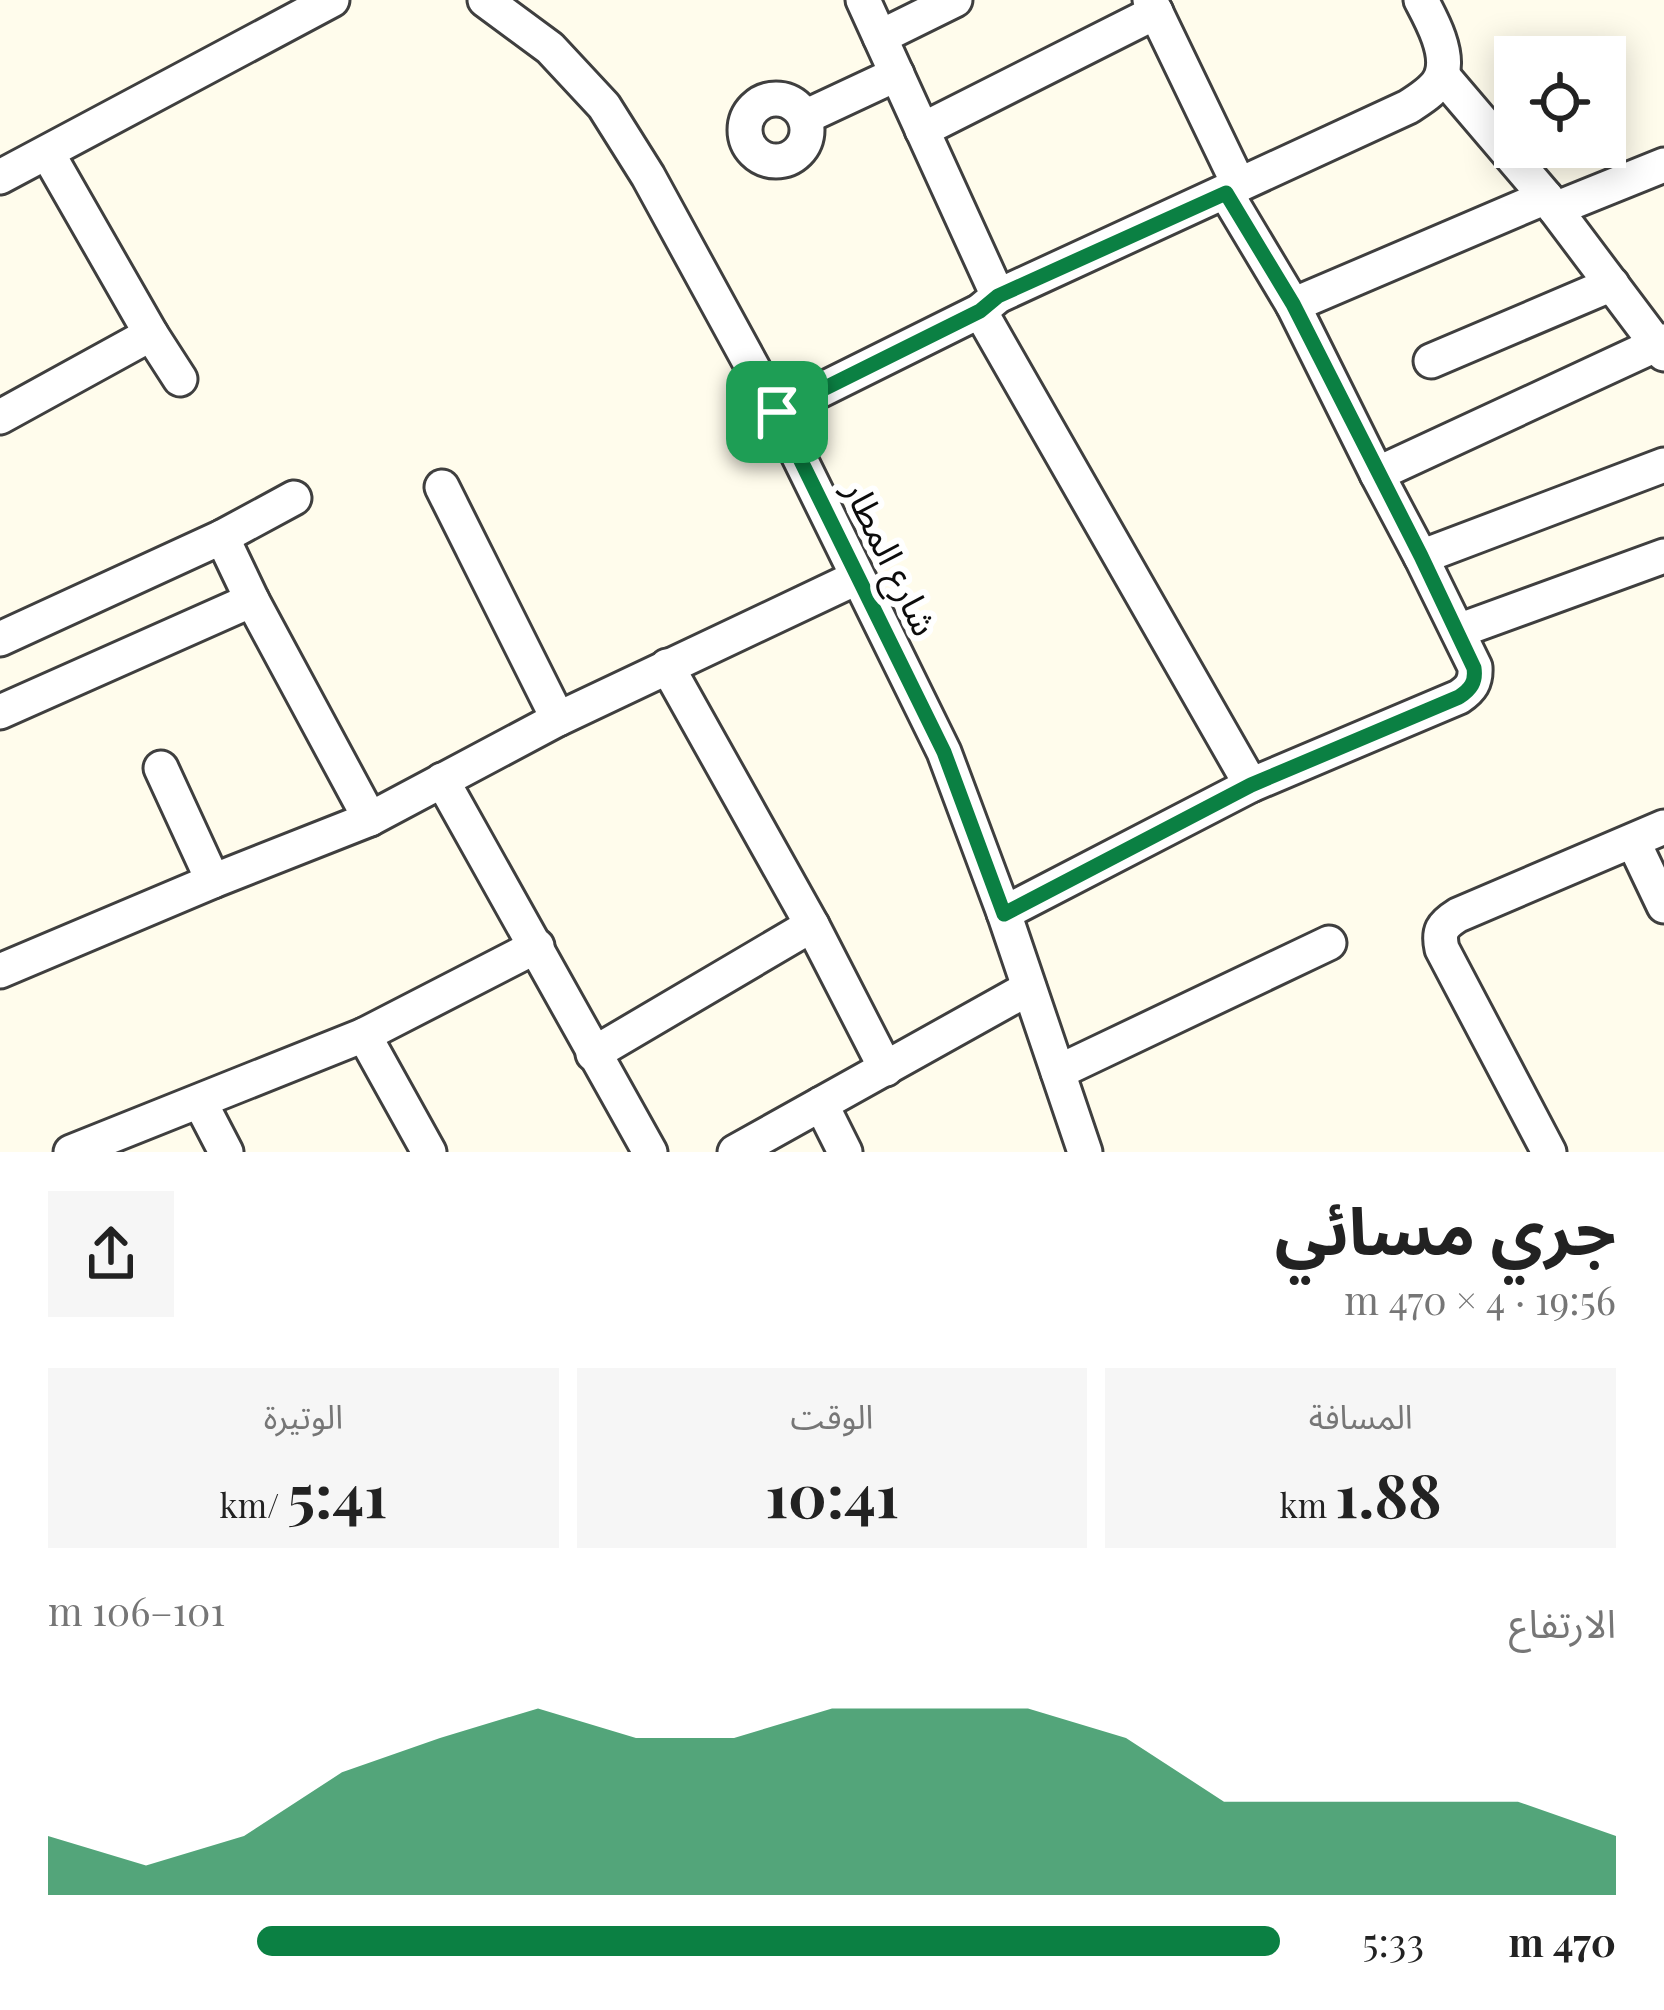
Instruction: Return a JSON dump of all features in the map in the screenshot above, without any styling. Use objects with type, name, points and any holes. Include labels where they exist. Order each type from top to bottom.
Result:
[{"type":"street","points":[[0,177],[332,0]]},
{"type":"street","points":[[863,0],[922,130],[989,304],[1251,785]]},
{"type":"street","points":[[880,37],[955,0]]},
{"type":"street","points":[[777,412],[989,304],[1408,107],[1430,92],[1442,75],[1442,51],[1421,0]]},
{"type":"street","name":"شارع المطار","points":[[489,1],[550,48],[604,106],[648,176],[777,412],[944,752],[1085,1152]]},
{"type":"street","points":[[922,130],[1153,6],[1233,189],[1421,556],[1476,678],[1459,697],[1251,785],[1004,914]]},
{"type":"street","points":[[806,117],[897,74]]},
{"type":"street","points":[[1377,474],[1661,346],[1550,202],[1442,75]]},
{"type":"street","points":[[47,154],[181,379]]},
{"type":"street","points":[[1293,304],[1550,202],[1664,165]]},
{"type":"street","points":[[1431,361],[1612,284]]},
{"type":"street","points":[[0,417],[151,334]]},
{"type":"street","points":[[1421,556],[1664,465]]},
{"type":"street","points":[[442,487],[558,719]]},
{"type":"street","points":[[0,639],[222,536],[294,497]]},
{"type":"street","points":[[222,536],[370,819]]},
{"type":"street","points":[[1458,632],[1664,556]]},
{"type":"street","points":[[0,971],[370,819],[558,719],[856,578]]},
{"type":"street","points":[[0,712],[252,600]]},
{"type":"street","points":[[667,667],[812,926],[886,1070]]},
{"type":"street","points":[[161,768],[213,881]]},
{"type":"street","points":[[442,780],[650,1152]]},
{"type":"street","points":[[1549,1152],[1442,949],[1439,935],[1444,924],[1458,915],[1664,826]]},
{"type":"street","points":[[1633,842],[1664,906]]},
{"type":"street","points":[[593,1054],[812,926]]},
{"type":"street","points":[[1058,1072],[1329,944]]},
{"type":"street","points":[[71,1152],[364,1035],[537,946]]},
{"type":"street","points":[[735,1152],[1029,988]]},
{"type":"street","points":[[364,1035],[429,1152]]},
{"type":"street","points":[[200,1102],[226,1152]]},
{"type":"street","points":[[821,1104],[845,1152]]},
{"type":"route","points":[[1226,193],[1293,304],[1421,556],[1476,678],[1459,697],[1251,785],[1004,914],[944,752],[777,412],[980,311],[998,296],[1226,193]]}]
